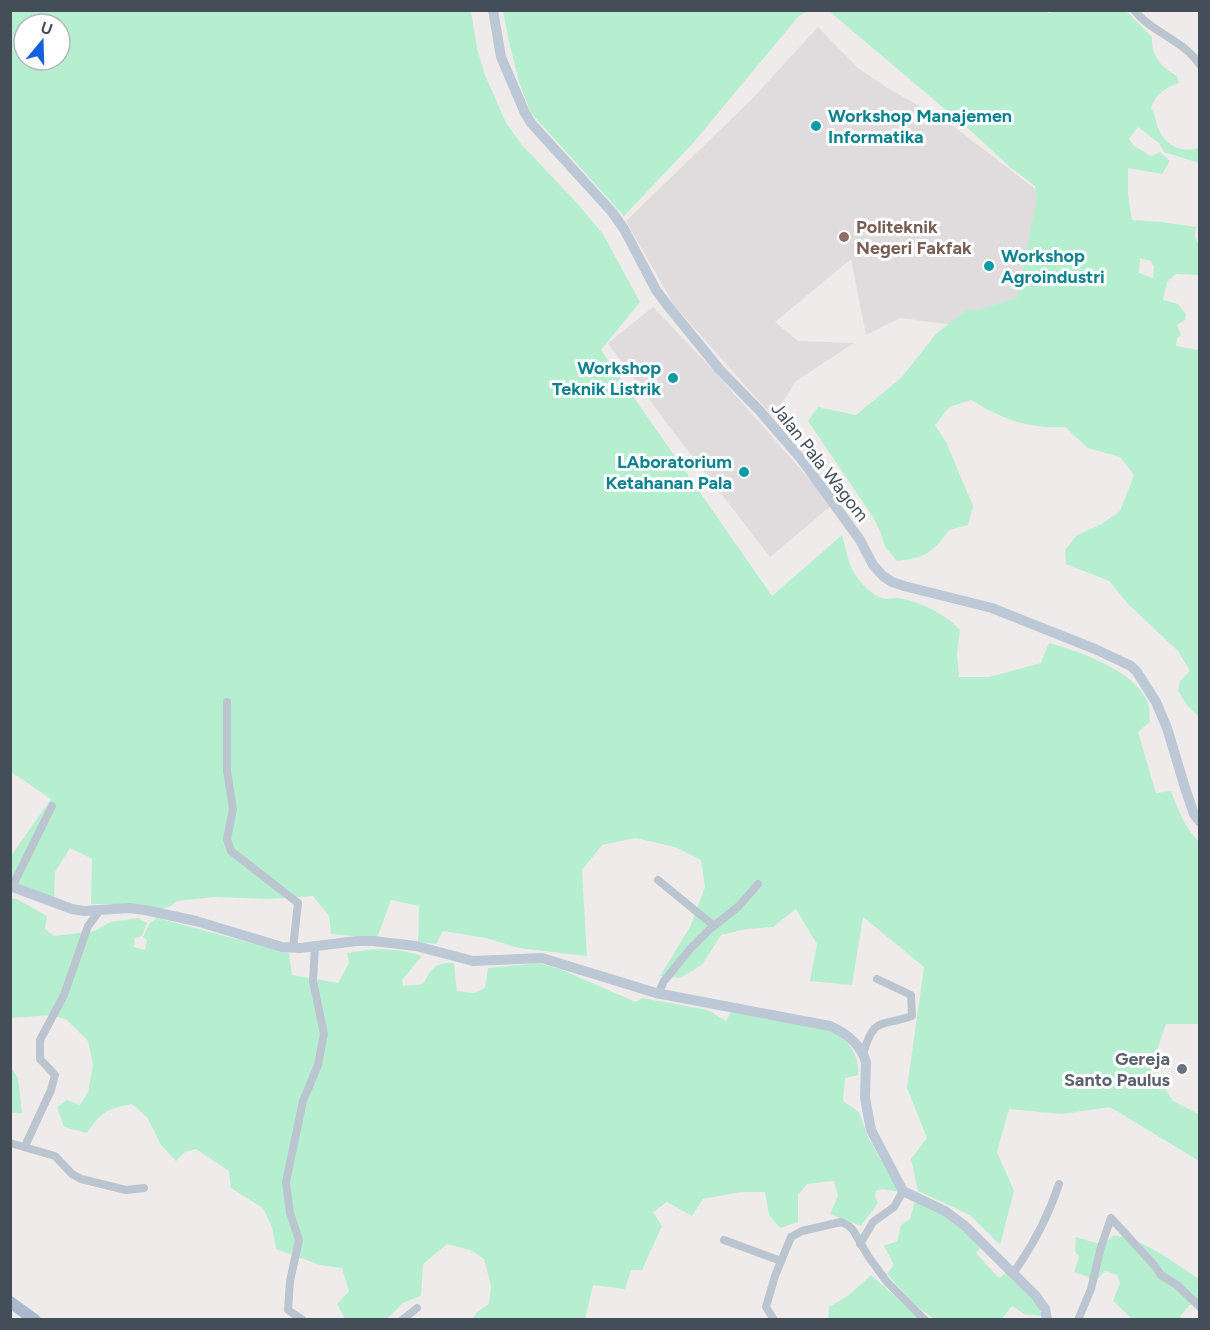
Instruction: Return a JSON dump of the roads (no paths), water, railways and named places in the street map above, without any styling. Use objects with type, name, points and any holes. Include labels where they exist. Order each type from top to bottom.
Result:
[{"type":"main road","name":"Jalan Pala Wagom","points":[[493,10],[501,57],[531,123],[612,212],[628,235],[656,290],[720,370],[759,410],[802,460],[860,540],[876,569],[892,582],[992,608],[1095,649],[1131,666],[1143,679],[1156,702],[1167,728],[1194,814],[1200,822]]},
{"type":"main road","points":[[11,887],[72,909],[130,908],[159,912],[282,947],[373,941],[416,946],[473,961],[542,958],[658,994],[830,1026],[851,1039],[863,1054],[866,1062],[866,1106],[871,1130],[903,1191],[957,1219],[1014,1272],[1041,1303],[1047,1320]]},
{"type":"main road","points":[[10,1302],[35,1320]]},
{"type":"street","points":[[1134,10],[1153,28],[1187,51],[1200,65]]},
{"type":"street","points":[[227,702],[227,771],[233,809],[227,839],[231,851],[298,903],[292,948]]},
{"type":"street","points":[[11,887],[52,806]]},
{"type":"street","points":[[658,880],[714,926]]},
{"type":"street","points":[[658,994],[664,981],[690,949],[739,906],[758,884]]},
{"type":"street","points":[[25,1146],[51,1090],[55,1075],[40,1059],[40,1040],[64,995],[88,926],[100,910]]},
{"type":"street","points":[[303,1320],[288,1310],[299,1240],[290,1213],[286,1182],[303,1101],[318,1065],[324,1034],[313,981],[315,946]]},
{"type":"street","points":[[863,1054],[872,1028],[880,1023],[894,1022],[912,1016],[911,995],[878,979]]},
{"type":"street","points":[[10,1143],[58,1158],[70,1173],[81,1179],[126,1190],[144,1188]]},
{"type":"street","points":[[1014,1272],[1034,1244],[1059,1184]]},
{"type":"street","points":[[861,1244],[873,1222],[894,1207],[903,1191]]},
{"type":"street","points":[[1077,1320],[1091,1288],[1111,1218],[1161,1275],[1200,1307]]},
{"type":"street","points":[[774,1320],[766,1307],[790,1239],[809,1228],[835,1223],[849,1226],[887,1282],[925,1320]]},
{"type":"street","points":[[724,1240],[782,1260]]},
{"type":"street","points":[[402,1320],[417,1308]]},
{"type":"place","name":"Workshop Manajemen Informatika","points":[[816,126]]},
{"type":"place","name":"Politeknik Negeri Fakfak","points":[[844,237]]},
{"type":"place","name":"Workshop Agroindustri","points":[[989,266]]},
{"type":"place","name":"Workshop Teknik Listrik","points":[[673,378]]},
{"type":"place","name":"LAboratorium Ketahanan Pala","points":[[744,472]]},
{"type":"place","name":"Gereja Santo Paulus","points":[[1182,1069]]}]
